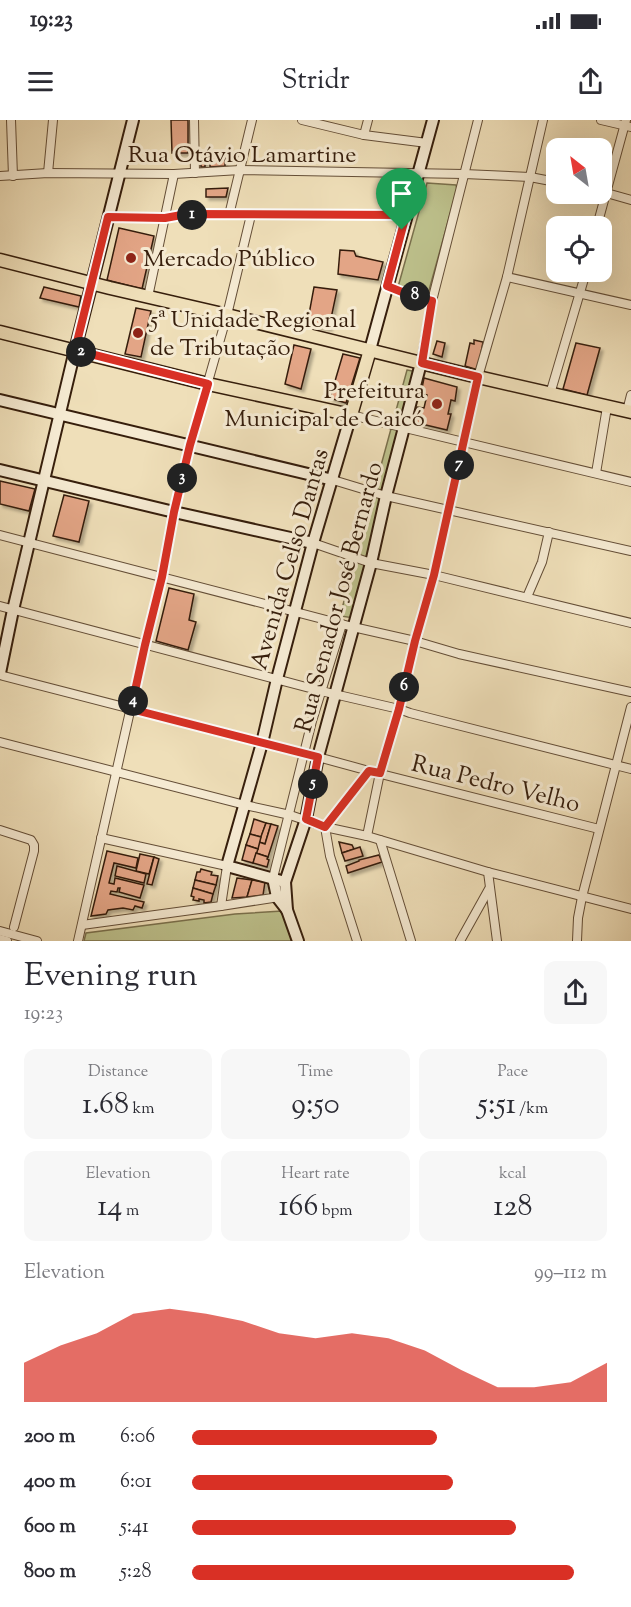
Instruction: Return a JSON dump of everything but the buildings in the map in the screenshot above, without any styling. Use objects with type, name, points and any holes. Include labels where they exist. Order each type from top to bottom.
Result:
[{"type":"main road","points":[[0,674],[13,609],[75,350],[133,120]]},
{"type":"main road","name":"Avenida Celso Dantas","points":[[227,866],[262,743],[313,543],[370,350],[433,120]]},
{"type":"main road","points":[[0,260],[629,412]]},
{"type":"main road","points":[[0,332],[208,384],[351,415]]},
{"type":"main road","name":"Rua Senador José Bernardo","points":[[281,896],[306,819],[318,757],[422,363]]},
{"type":"main road","points":[[0,400],[333,480]]},
{"type":"main road","points":[[0,470],[313,543]]},
{"type":"main road","points":[[227,866],[285,882]]},
{"type":"main road","name":"Rua Senador José Bernardo","points":[[273,878],[298,941]]},
{"type":"street","points":[[11,120],[13,176]]},
{"type":"street","points":[[48,173],[53,120]]},
{"type":"street","points":[[194,120],[195,173]]},
{"type":"street","points":[[229,215],[252,120]]},
{"type":"street","points":[[303,120],[364,135],[427,143]]},
{"type":"street","points":[[364,135],[368,120]]},
{"type":"street","name":"Rua Senador José Bernardo","points":[[422,363],[432,301],[478,120]]},
{"type":"street","points":[[367,836],[380,773],[434,575],[478,377],[507,277],[543,120]]},
{"type":"street","points":[[601,120],[627,124],[612,168]]},
{"type":"street","name":"Rua Otávio Lamartine","points":[[0,176],[48,173],[174,174],[240,170],[464,174],[530,177],[546,180]]},
{"type":"street","points":[[148,297],[174,174]]},
{"type":"street","points":[[612,194],[631,200]]},
{"type":"street","points":[[108,217],[165,218],[187,214],[406,215]]},
{"type":"street","points":[[78,941],[162,577],[174,512],[190,445],[227,315],[251,215]]},
{"type":"street","points":[[507,277],[631,305]]},
{"type":"street","points":[[550,394],[583,282]]},
{"type":"street","points":[[387,286],[432,301]]},
{"type":"street","points":[[629,412],[631,395]]},
{"type":"street","points":[[596,473],[607,407]]},
{"type":"street","points":[[351,415],[631,482]]},
{"type":"street","points":[[333,480],[386,496],[631,552]]},
{"type":"street","points":[[527,597],[542,562],[549,532]]},
{"type":"street","points":[[0,535],[459,654],[631,692]]},
{"type":"street","points":[[313,543],[371,563],[434,575],[631,623]]},
{"type":"street","points":[[0,606],[321,691],[631,769]]},
{"type":"street","name":"Rua Senador José Bernardo","points":[[273,878],[312,721],[342,624]]},
{"type":"street","points":[[332,659],[344,662]]},
{"type":"street","name":"Rua Pedro Velho","points":[[0,674],[600,829]]},
{"type":"street","points":[[577,941],[582,897],[631,707]]},
{"type":"street","points":[[312,721],[326,726]]},
{"type":"street","points":[[0,742],[306,819],[325,827],[367,836],[488,872],[631,909]]},
{"type":"street","points":[[357,941],[330,856],[325,827],[369,771]]},
{"type":"street","points":[[297,783],[312,786]]},
{"type":"street","points":[[0,830],[31,840],[34,847],[9,936]]},
{"type":"street","points":[[101,838],[227,866]]},
{"type":"street","points":[[380,840],[411,941]]},
{"type":"street","points":[[280,849],[294,853]]},
{"type":"street","name":"Avenida Celso Dantas","points":[[221,906],[227,866]]},
{"type":"street","points":[[488,872],[497,941]]},
{"type":"street","points":[[460,941],[490,888]]},
{"type":"street","points":[[82,925],[281,896]]},
{"type":"street","points":[[0,931],[9,936],[37,941]]},
{"type":"street","points":[[0,939],[9,936]]},
{"type":"green space","points":[[427,183],[456,185],[457,189],[428,294],[398,287]]},
{"type":"green space","points":[[407,370],[418,372],[354,618],[340,616]]},
{"type":"green space","points":[[282,911],[293,941],[84,941],[86,933],[235,914]]},
{"type":"place","name":"Mercado Público","points":[[131,258]]},
{"type":"place","name":"5ª Unidade Regional de Tributação","points":[[138,333]]},
{"type":"place","name":"Prefeitura Municipal de Caicó","points":[[437,404]]},
{"type":"route","points":[[187,214],[406,215],[402,230],[387,286],[432,301],[422,363],[478,377],[434,575],[380,773],[369,771],[325,827],[306,819],[318,757],[131,709],[162,577],[174,512],[208,384],[75,350],[108,217],[165,218],[187,214]]}]
